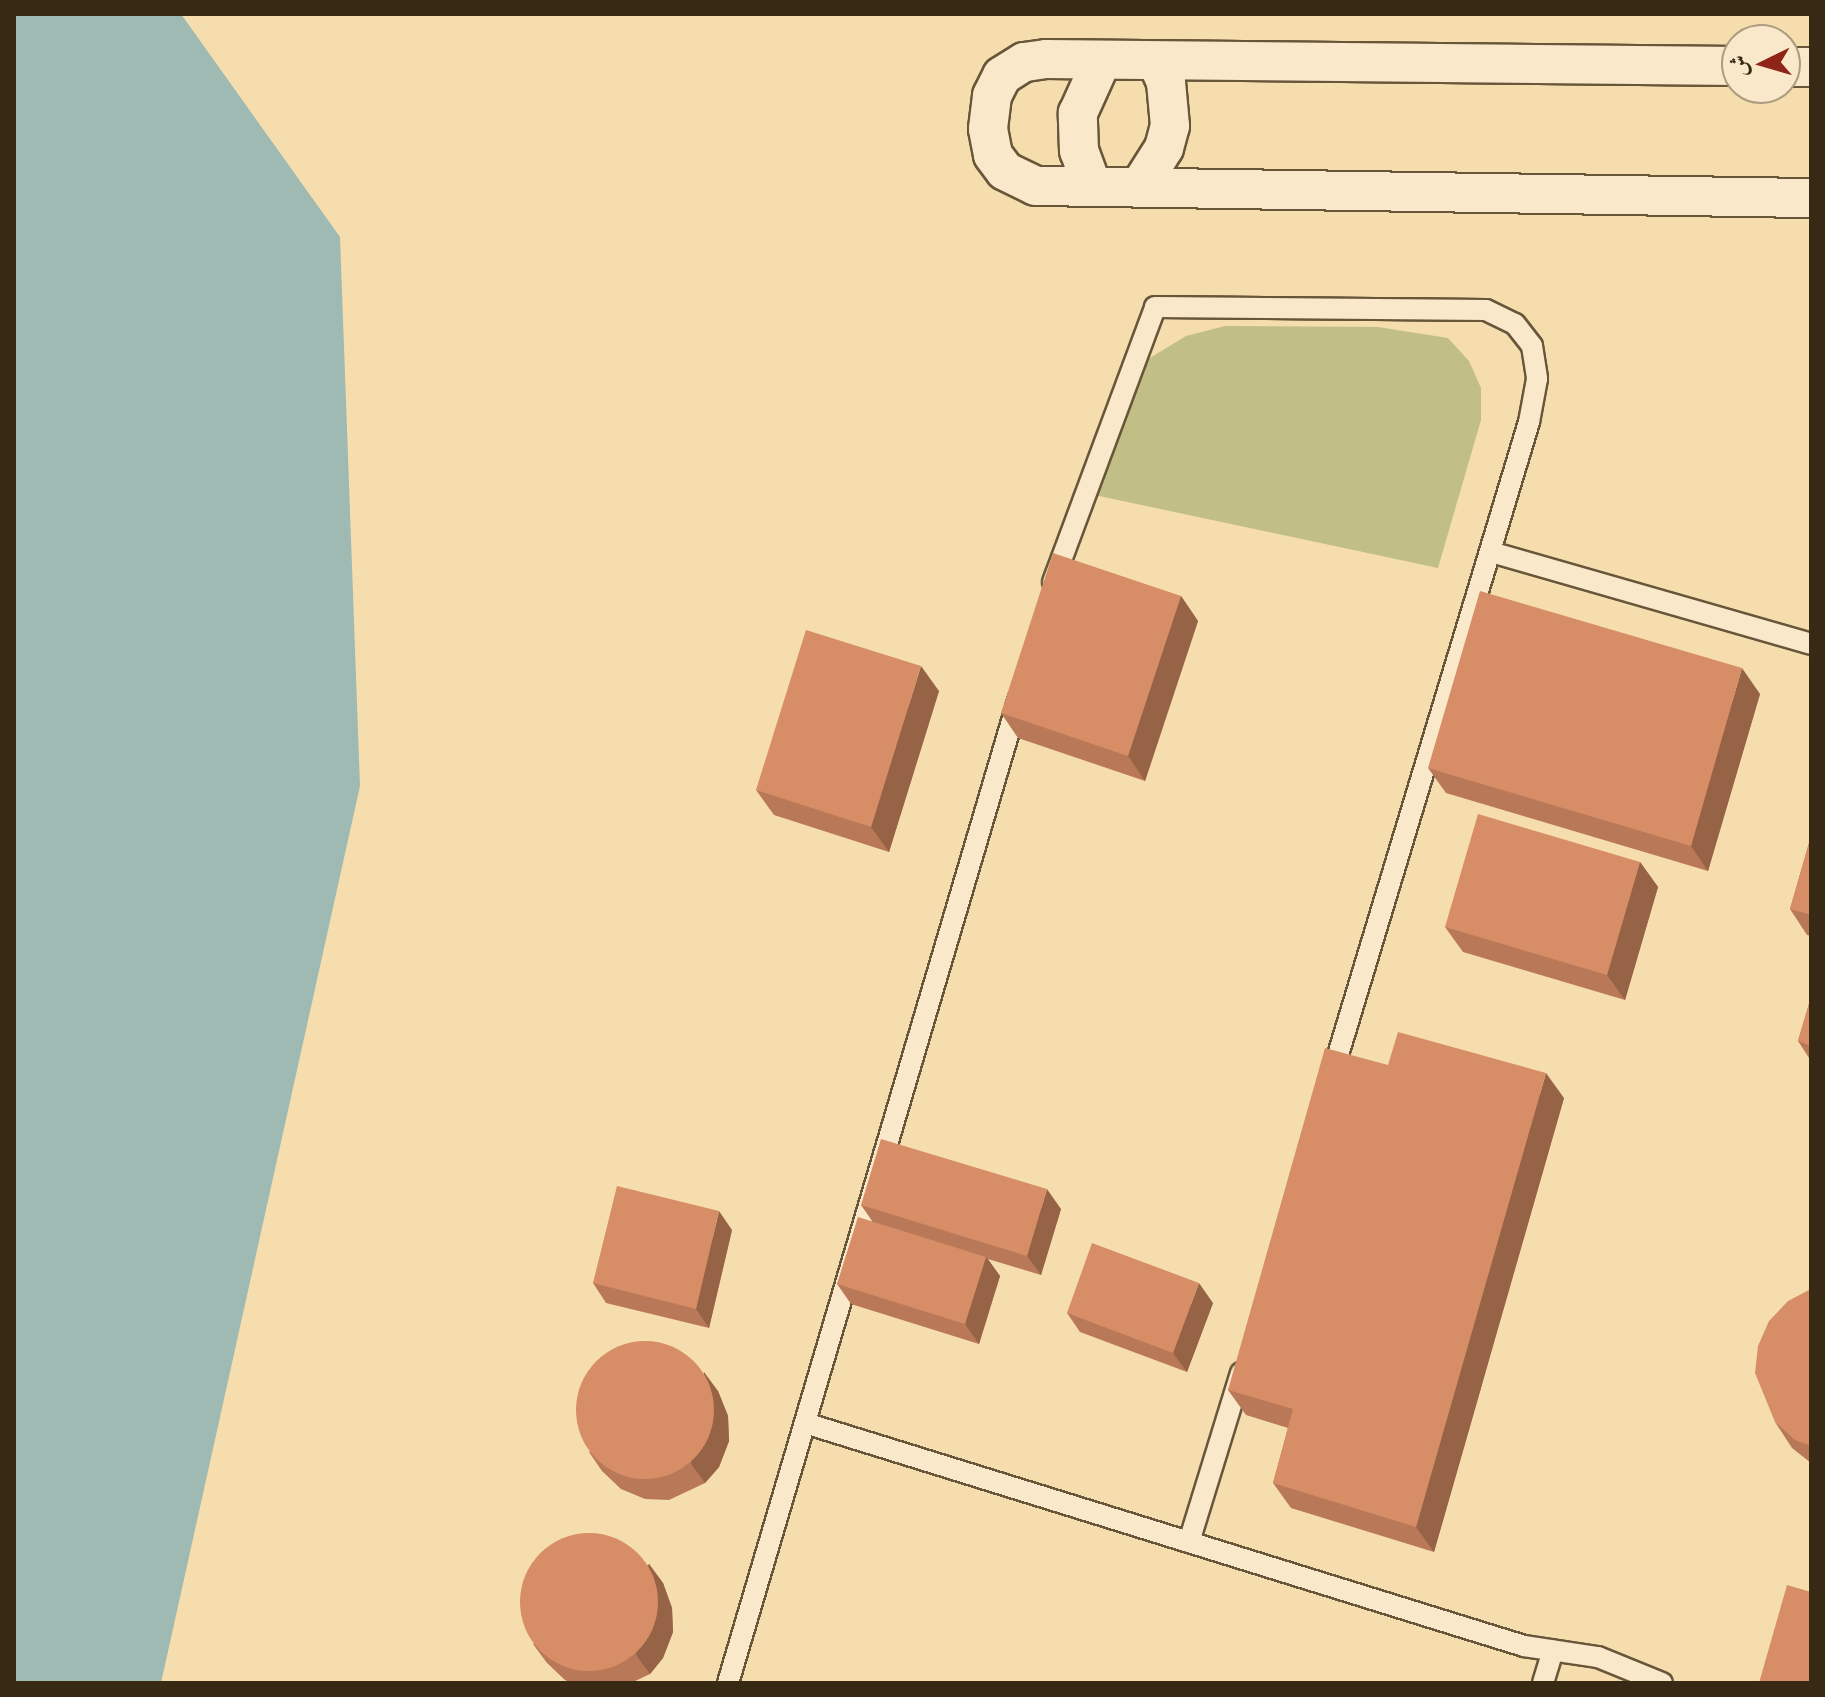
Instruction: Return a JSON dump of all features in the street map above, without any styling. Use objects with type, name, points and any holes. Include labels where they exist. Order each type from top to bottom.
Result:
[{"type":"street","points":[[1721,66],[1024,62],[1002,76],[992,96],[988,129],[993,155],[1018,181],[1092,186],[1811,198]]},
{"type":"street","points":[[1092,186],[1079,151],[1078,113],[1101,62]]},
{"type":"street","points":[[1140,186],[1159,158],[1170,126],[1166,82],[1157,62]]},
{"type":"lane","points":[[1046,606],[1068,531],[1155,307],[1486,310],[1515,324],[1532,346],[1537,379],[1491,552],[1324,1100]]},
{"type":"lane","points":[[1491,552],[1811,644]]},
{"type":"lane","points":[[728,1683],[1023,682]]},
{"type":"lane","points":[[1189,1542],[1245,1359]]},
{"type":"lane","points":[[805,1423],[1553,1651],[1598,1657],[1662,1683]]},
{"type":"lane","points":[[1543,1683],[1553,1651]]},
{"type":"shaded area","points":[[1225,326],[1378,327],[1448,338],[1469,361],[1481,388],[1481,420],[1438,568],[1085,493],[1132,369],[1186,336]]},
{"type":"water","points":[[14,14],[181,14],[340,237],[360,786],[161,1683],[14,1683]]},
{"type":"building","points":[[1053,553],[1181,596],[1128,756],[1001,713]]},
{"type":"building","points":[[1480,591],[1742,668],[1691,846],[1428,768]]},
{"type":"building","points":[[806,630],[921,666],[871,827],[756,790]]},
{"type":"building","points":[[1478,814],[1640,862],[1607,975],[1445,927]]},
{"type":"building","points":[[1811,836],[1811,915],[1790,909]]},
{"type":"building","points":[[1811,997],[1811,1046],[1798,1041]]},
{"type":"building","points":[[1398,1032],[1546,1073],[1416,1527],[1273,1483],[1293,1409],[1228,1390],[1325,1048],[1388,1065]]},
{"type":"building","points":[[881,1139],[1047,1189],[1027,1256],[861,1205]]},
{"type":"building","points":[[617,1186],[719,1211],[696,1309],[593,1283]]},
{"type":"building","points":[[858,1217],[986,1257],[965,1324],[837,1284]]},
{"type":"building","points":[[1092,1243],[1199,1283],[1173,1353],[1067,1313]]},
{"type":"building","points":[[1811,1289],[1811,1446],[1795,1440],[1775,1422],[1755,1373],[1758,1346],[1769,1321],[1788,1301]]},
{"type":"building","points":[[645,1341],[671,1346],[694,1361],[709,1384],[714,1410],[709,1436],[694,1459],[671,1474],[645,1479],[619,1474],[596,1459],[581,1436],[576,1410],[581,1384],[596,1361],[619,1346]]},
{"type":"building","points":[[589,1533],[616,1538],[638,1553],[653,1575],[658,1602],[653,1629],[638,1651],[616,1666],[589,1671],[562,1666],[540,1651],[525,1629],[520,1602],[525,1575],[540,1553],[562,1538]]},
{"type":"building","points":[[1787,1585],[1811,1592],[1811,1683],[1759,1683]]}]
